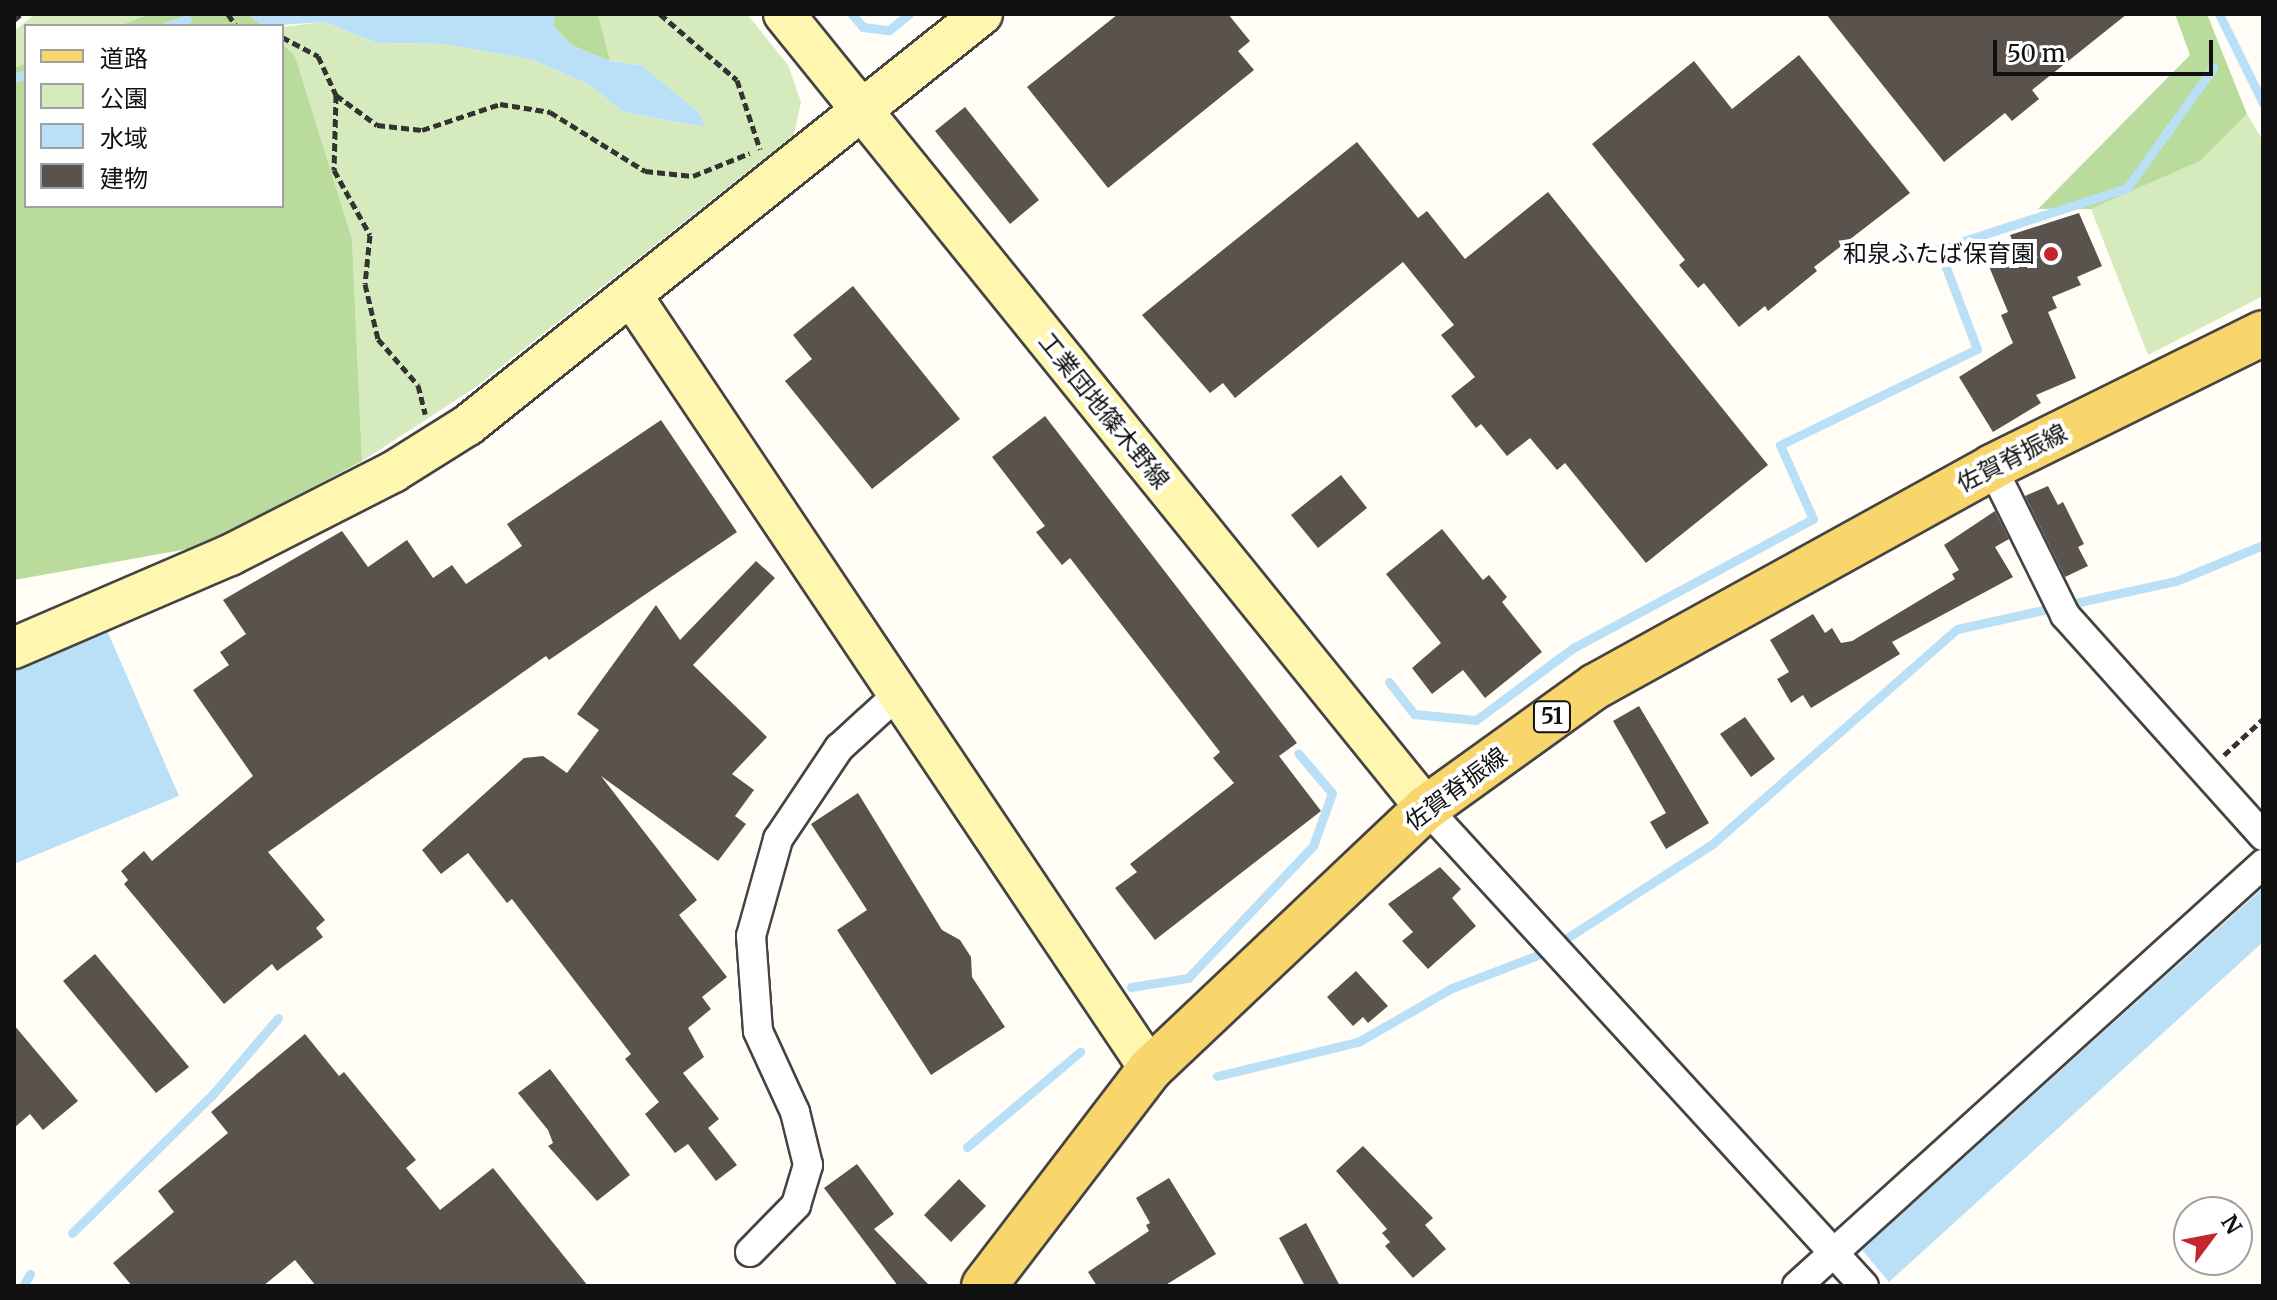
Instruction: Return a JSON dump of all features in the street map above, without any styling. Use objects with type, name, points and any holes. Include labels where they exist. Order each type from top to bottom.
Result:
[{"type":"main road","name":"佐賀脊振線","points":[[984,1286],[1150,1069],[1426,808],[1596,686],[1992,467],[2263,333]]},
{"type":"street","name":"工業団地篠木野線","points":[[784,14],[1426,808]]},
{"type":"street","points":[[14,648],[230,555],[393,472],[468,425],[633,298],[982,14]]},
{"type":"street","points":[[633,298],[1150,1069]]},
{"type":"street","points":[[1992,467],[2060,607],[2263,836]]},
{"type":"street","points":[[750,1252],[796,1205],[808,1165],[795,1112],[758,1031],[751,936],[778,839],[839,748],[898,694]]},
{"type":"street","points":[[1426,808],[1849,1270]]},
{"type":"street","points":[[1797,1286],[1849,1270],[2263,864]]},
{"type":"path","points":[[14,20],[21,14]]},
{"type":"path","points":[[660,14],[737,80],[760,149]]},
{"type":"path","points":[[284,38],[318,56],[336,95],[334,170],[370,235],[365,284],[378,339],[418,385],[428,427]]},
{"type":"path","points":[[336,95],[377,125],[422,130],[500,104],[550,112],[645,171],[693,176],[773,145]]},
{"type":"path","points":[[2206,772],[2263,719]]},
{"type":"green space","points":[[35,14],[149,14],[124,24],[24,24],[24,64],[14,68],[14,31]]},
{"type":"green space","points":[[149,14],[248,14],[260,24],[124,24]]},
{"type":"green space","points":[[555,14],[598,14],[610,61],[571,45],[553,25]]},
{"type":"green space","points":[[598,14],[747,14],[788,65],[801,102],[794,135],[473,389],[362,461],[352,239],[295,56],[284,45],[284,27],[324,22],[377,43],[444,44],[533,60],[590,85],[623,112],[703,127],[700,113],[641,65],[610,61]]},
{"type":"green space","points":[[2175,14],[2207,14],[2247,114],[2200,161],[2091,209],[2038,209],[2190,55]]},
{"type":"green space","points":[[284,45],[295,56],[352,239],[362,461],[199,547],[14,580],[14,68],[24,64],[24,208],[284,208]]},
{"type":"green space","points":[[2247,114],[2263,141],[2263,296],[2148,355],[2091,209],[2200,161]]},
{"type":"water","points":[[248,14],[555,14],[553,25],[571,45],[610,61],[641,65],[700,113],[704,127],[623,112],[590,85],[533,60],[444,44],[377,43],[324,22],[260,24]]},
{"type":"water","points":[[106,628],[179,796],[14,864],[14,668]]},
{"type":"water","points":[[2263,888],[2263,942],[1889,1282],[1862,1250]]},
{"type":"building","points":[[1118,14],[1228,14],[1250,41],[1238,51],[1254,70],[1108,188],[1027,87]]},
{"type":"building","points":[[1826,14],[2127,14],[2032,90],[2039,99],[2012,121],[2005,113],[1944,162]]},
{"type":"building","points":[[1799,55],[1910,193],[1814,267],[1817,271],[1768,311],[1765,306],[1739,327],[1704,283],[1698,288],[1679,265],[1685,260],[1592,144],[1694,61],[1732,109]]},
{"type":"building","points":[[965,107],[1039,200],[1010,224],[935,131]]},
{"type":"building","points":[[1357,142],[1418,218],[1427,211],[1465,259],[1548,192],[1768,465],[1646,563],[1565,463],[1557,470],[1530,438],[1507,456],[1481,424],[1476,428],[1451,396],[1475,377],[1441,335],[1454,325],[1403,262],[1235,398],[1223,383],[1210,393],[1142,315]]},
{"type":"building","points":[[2079,213],[2102,266],[2077,277],[2081,285],[2052,297],[2057,308],[2048,312],[2076,378],[2036,395],[2041,403],[1993,432],[1959,377],[2013,343],[2001,315],[2008,312],[1988,264],[2017,252],[2010,235]]},
{"type":"building","points":[[853,286],[960,419],[872,489],[785,381],[812,359],[793,335]]},
{"type":"building","points":[[1045,416],[1297,743],[1279,756],[1321,811],[1155,940],[1115,888],[1137,872],[1130,864],[1234,783],[1213,758],[1220,752],[1070,558],[1062,565],[1036,532],[1045,526],[992,457]]},
{"type":"building","points":[[661,420],[737,532],[549,660],[546,656],[268,852],[325,920],[316,928],[323,937],[277,971],[272,964],[224,1004],[124,884],[128,880],[121,871],[144,851],[152,861],[253,776],[193,690],[229,665],[220,652],[246,634],[223,600],[342,531],[368,567],[407,540],[433,578],[452,565],[466,584],[522,546],[507,524]]},
{"type":"building","points":[[1341,475],[1367,508],[1318,548],[1291,515]]},
{"type":"building","points":[[2048,486],[2058,505],[2063,502],[2084,544],[2078,547],[2088,566],[2065,577],[2025,496]]},
{"type":"building","points":[[1995,511],[2009,539],[1995,547],[2013,577],[1892,642],[1900,654],[1811,708],[1803,695],[1791,703],[1777,679],[1789,672],[1770,640],[1813,614],[1825,633],[1832,628],[1841,643],[1852,641],[1955,579],[1952,574],[1959,570],[1944,545]]},
{"type":"building","points":[[1442,529],[1483,580],[1489,575],[1507,597],[1502,602],[1542,652],[1485,698],[1463,670],[1432,694],[1412,668],[1441,643],[1386,574]]},
{"type":"building","points":[[756,561],[775,578],[693,665],[767,737],[732,774],[754,790],[735,816],[746,824],[718,861],[601,776],[697,900],[679,915],[727,977],[702,997],[711,1009],[688,1028],[704,1057],[683,1073],[719,1119],[708,1128],[737,1165],[716,1181],[688,1144],[675,1153],[645,1114],[659,1102],[625,1059],[631,1054],[512,899],[507,903],[468,853],[441,874],[422,850],[524,758],[543,756],[567,773],[599,730],[577,714],[656,605],[680,640]]},
{"type":"building","points":[[1639,706],[1709,823],[1666,849],[1650,822],[1666,813],[1613,721]]},
{"type":"building","points":[[1745,717],[1775,759],[1751,777],[1720,734]]},
{"type":"building","points":[[858,793],[942,930],[960,940],[971,957],[972,977],[1005,1027],[931,1075],[837,930],[867,910],[811,824]]},
{"type":"building","points":[[1440,867],[1461,889],[1452,898],[1476,926],[1428,969],[1402,941],[1413,932],[1388,904]]},
{"type":"building","points":[[95,954],[189,1067],[156,1093],[63,981]]},
{"type":"building","points":[[1356,971],[1388,1006],[1368,1023],[1363,1017],[1353,1026],[1327,997]]},
{"type":"building","points":[[14,1025],[78,1101],[43,1130],[30,1114],[14,1128]]},
{"type":"building","points":[[305,1034],[339,1076],[344,1072],[416,1160],[406,1168],[440,1210],[493,1168],[588,1286],[316,1286],[295,1260],[263,1286],[132,1286],[113,1263],[174,1212],[158,1191],[228,1133],[211,1112]]},
{"type":"building","points":[[550,1069],[630,1175],[597,1201],[548,1146],[553,1143],[548,1130],[518,1093]]},
{"type":"building","points":[[1363,1146],[1433,1218],[1425,1225],[1446,1249],[1413,1278],[1385,1246],[1390,1242],[1382,1233],[1387,1229],[1336,1171]]},
{"type":"building","points":[[857,1164],[894,1214],[874,1229],[930,1286],[898,1286],[824,1188]]},
{"type":"building","points":[[1169,1178],[1216,1254],[1164,1286],[1097,1286],[1088,1272],[1149,1231],[1146,1225],[1150,1223],[1136,1198]]},
{"type":"building","points":[[959,1179],[986,1206],[951,1242],[924,1215]]},
{"type":"building","points":[[1306,1223],[1340,1286],[1305,1286],[1279,1238]]},
{"type":"waterway","points":[[852,14],[863,27],[889,30],[909,14]]},
{"type":"waterway","points":[[2219,14],[2263,103]]},
{"type":"waterway","points":[[173,24],[187,19]]},
{"type":"waterway","points":[[1389,682],[1414,714],[1476,720],[1573,648],[1813,519],[1780,445],[1977,349],[1939,249],[2127,188],[2213,68]]},
{"type":"waterway","points":[[14,78],[24,75]]},
{"type":"waterway","points":[[1567,938],[1711,845],[1957,629],[2176,581],[2263,545]]},
{"type":"waterway","points":[[1131,987],[1188,978],[1313,846],[1332,793],[1298,753]]},
{"type":"waterway","points":[[1217,1076],[1358,1042],[1452,988],[1538,955]]},
{"type":"waterway","points":[[72,1233],[213,1094],[278,1018]]},
{"type":"waterway","points":[[967,1147],[1080,1052]]},
{"type":"waterway","points":[[23,1286],[30,1274]]},
{"type":"place","name":"和泉ふたば保育園","points":[[2051,254]]}]
